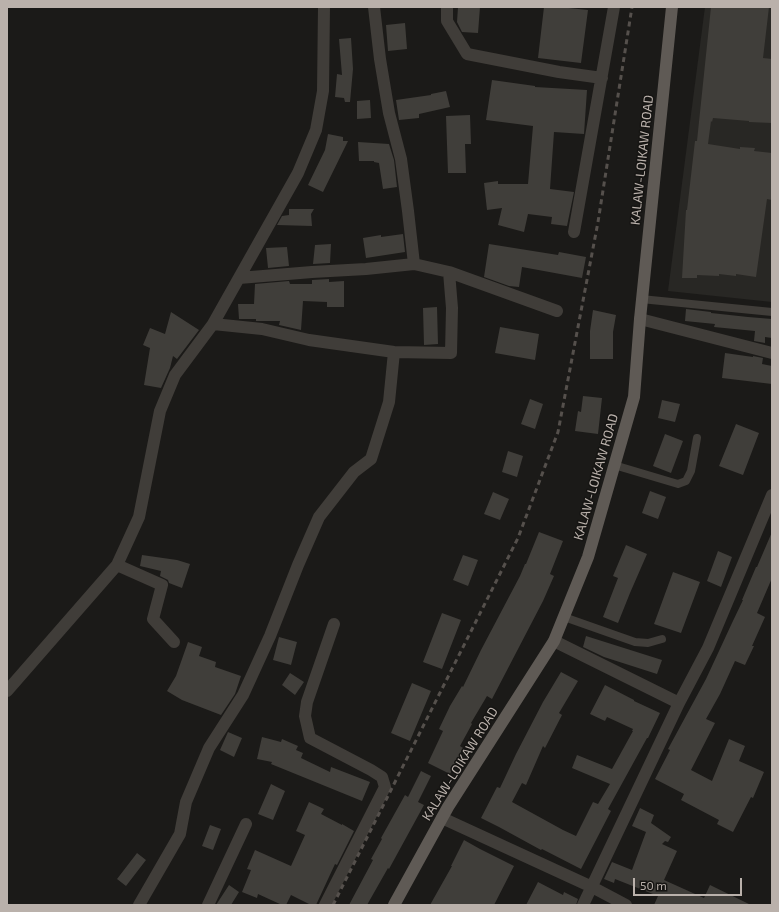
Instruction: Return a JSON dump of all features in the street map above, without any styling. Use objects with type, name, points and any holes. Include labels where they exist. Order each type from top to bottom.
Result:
[{"type":"main road","name":"KALAW-LOIKAW ROAD","points":[[394,905],[448,807],[554,641],[588,557],[634,397],[640,319],[672,7]]},
{"type":"street","points":[[7,691],[117,565],[139,517],[160,411],[175,375],[213,324],[298,173],[316,130],[322,92],[324,7]]},
{"type":"street","points":[[374,7],[380,59],[400,159],[414,264]]},
{"type":"street","points":[[447,7],[447,21],[467,54],[559,72],[602,78]]},
{"type":"street","points":[[574,232],[614,7]]},
{"type":"street","points":[[239,278],[414,264],[449,272],[557,311]]},
{"type":"street","points":[[213,324],[262,329],[309,340],[394,352],[451,353],[452,308],[449,272]]},
{"type":"street","points":[[640,319],[772,353]]},
{"type":"street","points":[[139,905],[180,834],[186,802],[209,748],[243,695],[270,636],[298,565],[319,518],[354,472],[371,459],[389,402],[394,352]]},
{"type":"street","points":[[583,905],[679,703],[708,648],[772,495]]},
{"type":"street","points":[[117,565],[162,585],[153,618],[174,642]]},
{"type":"street","points":[[325,905],[385,787],[382,777],[310,738],[305,716],[307,702],[334,624]]},
{"type":"street","points":[[554,641],[679,703]]},
{"type":"street","points":[[442,818],[592,887],[626,905]]},
{"type":"street","points":[[208,905],[246,824]]},
{"type":"lane","points":[[642,299],[772,312]]},
{"type":"lane","points":[[614,465],[678,484],[686,481],[691,471],[698,438]]},
{"type":"lane","points":[[564,617],[635,642],[648,643],[662,639]]},
{"type":"shaded area","points":[[705,7],[772,7],[772,302],[668,291]]},
{"type":"building","points":[[458,7],[480,7],[478,33],[462,32],[457,22]]},
{"type":"building","points":[[544,7],[588,10],[581,63],[538,58]]},
{"type":"building","points":[[711,7],[769,7],[763,58],[772,59],[772,123],[713,118],[712,122],[711,121],[708,144],[740,149],[740,147],[755,148],[754,151],[772,153],[772,200],[767,199],[756,277],[736,274],[736,276],[719,274],[719,276],[697,275],[697,278],[682,278],[686,210],[695,141],[697,141]]},
{"type":"building","points":[[405,23],[407,49],[388,51],[386,25]]},
{"type":"building","points":[[351,38],[353,69],[350,102],[345,102],[344,98],[335,97],[337,74],[342,75],[339,39]]},
{"type":"building","points":[[492,80],[535,87],[587,90],[584,134],[554,132],[550,189],[574,192],[567,226],[551,224],[552,217],[528,214],[524,232],[498,225],[502,208],[487,210],[484,183],[498,181],[498,184],[528,184],[533,126],[486,120]]},
{"type":"building","points":[[446,91],[450,107],[419,114],[419,118],[399,120],[396,100],[431,95]]},
{"type":"building","points":[[370,100],[371,118],[357,119],[357,101]]},
{"type":"building","points":[[470,115],[471,144],[465,144],[466,173],[448,173],[446,116]]},
{"type":"building","points":[[328,134],[343,137],[343,141],[348,141],[323,192],[308,185],[325,150]]},
{"type":"building","points":[[358,142],[389,144],[394,160],[397,187],[383,189],[379,163],[374,161],[359,161]]},
{"type":"building","points":[[289,209],[314,209],[311,214],[312,226],[277,225],[282,216],[289,215]]},
{"type":"building","points":[[403,234],[405,252],[366,258],[363,238]]},
{"type":"building","points":[[331,244],[330,263],[313,264],[315,245]]},
{"type":"building","points":[[489,244],[558,255],[559,252],[586,257],[582,278],[522,267],[519,287],[509,286],[484,277]]},
{"type":"building","points":[[287,247],[289,266],[268,268],[266,248]]},
{"type":"building","points":[[329,279],[329,282],[344,281],[344,307],[327,307],[327,302],[303,301],[301,330],[279,325],[280,321],[239,319],[238,304],[254,304],[255,284],[289,281],[290,284],[312,284],[312,280]]},
{"type":"building","points":[[437,307],[438,344],[424,345],[423,308]]},
{"type":"building","points":[[686,309],[772,319],[772,338],[765,337],[765,343],[754,341],[755,331],[714,327],[715,324],[685,321]]},
{"type":"building","points":[[593,310],[616,315],[613,332],[613,359],[590,359],[590,331]]},
{"type":"building","points":[[171,312],[199,330],[177,359],[173,356],[170,368],[161,388],[144,385],[150,348],[143,345],[150,328],[165,334]]},
{"type":"building","points":[[500,327],[539,334],[535,360],[495,353]]},
{"type":"building","points":[[725,353],[763,358],[762,364],[772,366],[772,384],[722,378]]},
{"type":"building","points":[[583,396],[602,398],[598,434],[575,431],[578,411],[581,412]]},
{"type":"building","points":[[530,399],[543,404],[535,429],[521,424]]},
{"type":"building","points":[[662,400],[680,404],[675,422],[658,418]]},
{"type":"building","points":[[736,424],[759,433],[743,475],[719,466]]},
{"type":"building","points":[[665,434],[683,441],[671,473],[653,466]]},
{"type":"building","points":[[508,451],[523,456],[517,477],[502,472]]},
{"type":"building","points":[[650,491],[666,497],[658,519],[642,513]]},
{"type":"building","points":[[493,492],[509,499],[500,520],[484,514]]},
{"type":"building","points":[[539,532],[563,541],[550,574],[554,576],[543,601],[492,699],[487,696],[471,723],[472,724],[460,746],[463,748],[450,774],[428,763],[443,731],[439,729],[450,706],[462,686],[463,687],[520,576]]},
{"type":"building","points":[[772,532],[772,578],[757,613],[765,617],[745,665],[735,661],[720,694],[706,719],[715,723],[691,770],[712,781],[729,739],[745,746],[739,761],[764,772],[753,798],[751,797],[733,832],[717,824],[719,820],[681,800],[684,794],[655,779],[670,750],[668,749],[706,679],[743,600]]},
{"type":"building","points":[[626,545],[647,554],[618,623],[603,617],[618,578],[613,576]]},
{"type":"building","points":[[718,551],[732,557],[721,587],[707,581]]},
{"type":"building","points":[[142,555],[177,560],[190,564],[182,588],[169,583],[168,580],[160,576],[161,571],[140,566]]},
{"type":"building","points":[[463,555],[478,560],[468,586],[453,580]]},
{"type":"building","points":[[673,572],[700,582],[681,633],[654,624]]},
{"type":"building","points":[[442,613],[461,620],[442,669],[423,662]]},
{"type":"building","points":[[586,636],[662,660],[657,674],[604,657],[583,647]]},
{"type":"building","points":[[279,637],[297,642],[291,665],[273,660]]},
{"type":"building","points":[[188,642],[202,647],[199,656],[216,662],[215,667],[241,676],[235,694],[221,715],[182,700],[167,691],[176,676]]},
{"type":"building","points":[[561,672],[578,681],[559,713],[562,715],[545,748],[543,746],[526,785],[522,783],[512,802],[576,836],[593,802],[598,804],[610,784],[572,768],[577,755],[612,769],[633,731],[633,729],[607,717],[605,721],[590,714],[605,685],[660,713],[648,738],[608,809],[611,811],[581,869],[542,849],[541,850],[481,818],[497,787],[500,788],[543,702]]},
{"type":"building","points":[[290,673],[304,682],[295,695],[282,685]]},
{"type":"building","points":[[412,683],[431,691],[410,741],[391,733]]},
{"type":"building","points":[[228,732],[242,738],[234,757],[220,750]]},
{"type":"building","points":[[262,737],[281,742],[282,739],[298,746],[296,750],[303,753],[301,758],[330,772],[331,767],[370,782],[362,801],[271,764],[272,762],[257,759]]},
{"type":"building","points":[[421,771],[431,776],[418,802],[424,805],[389,869],[388,868],[367,905],[349,905],[373,860],[371,859],[382,839],[381,838],[405,795],[408,797]]},
{"type":"building","points":[[271,784],[285,791],[273,820],[258,814]]},
{"type":"building","points":[[309,802],[324,809],[321,814],[354,831],[337,865],[335,864],[316,905],[311,905],[291,895],[286,905],[282,905],[258,894],[257,898],[242,892],[251,870],[247,869],[255,850],[291,866],[305,835],[296,831]]},
{"type":"building","points":[[640,808],[654,815],[651,823],[671,837],[668,842],[665,841],[662,844],[677,851],[664,880],[704,898],[710,885],[751,905],[654,905],[658,896],[615,879],[614,883],[604,879],[612,862],[632,870],[646,832],[632,826]]},
{"type":"building","points":[[210,825],[221,829],[213,850],[202,846]]},
{"type":"building","points":[[464,840],[514,866],[494,905],[430,905],[452,866]]},
{"type":"building","points":[[137,853],[146,860],[126,886],[117,879]]},
{"type":"building","points":[[538,882],[563,895],[564,892],[578,899],[576,905],[526,905]]},
{"type":"building","points":[[229,885],[239,892],[231,905],[216,905]]},
{"type":"railway","points":[[333,905],[518,538],[558,432],[598,222],[632,7]]}]
